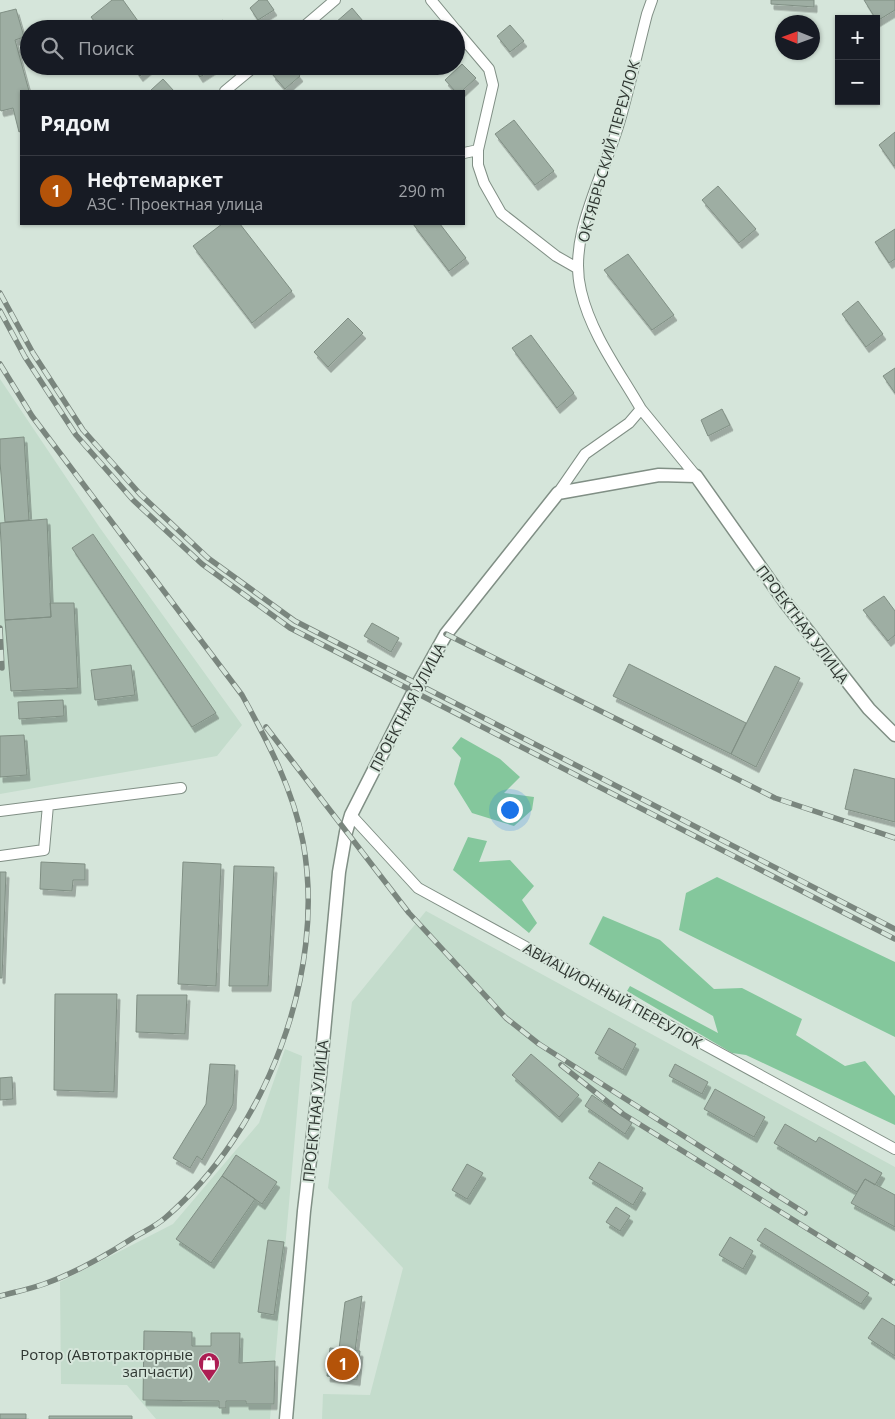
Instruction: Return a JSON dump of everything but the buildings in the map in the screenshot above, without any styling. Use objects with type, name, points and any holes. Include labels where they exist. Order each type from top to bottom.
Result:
[{"type":"street","points":[[312,20],[336,0]]},
{"type":"street","points":[[431,0],[448,20]]},
{"type":"street","name":"ОКТЯБРЬСКИЙ ПЕРЕУЛОК","points":[[652,0],[620,121],[583,228],[577,268],[581,292],[594,330],[641,408],[696,476]]},
{"type":"street","points":[[465,40],[488,68],[493,85],[478,150],[478,164],[484,182],[501,213],[549,250],[577,268]]},
{"type":"street","points":[[226,90],[244,75]]},
{"type":"street","points":[[465,153],[478,150]]},
{"type":"street","points":[[558,493],[585,454],[629,423],[641,408]]},
{"type":"street","points":[[558,493],[659,475],[696,476]]},
{"type":"street","name":"ПРОЕКТНАЯ УЛИЦА","points":[[696,476],[785,602],[869,709],[895,735]]},
{"type":"street","name":"ПРОЕКТНАЯ УЛИЦА","points":[[286,1419],[304,1211],[320,1075],[339,872],[346,832],[351,816],[412,693],[446,634],[558,493]]},
{"type":"street","points":[[0,811],[180,788]]},
{"type":"street","points":[[0,856],[44,850],[48,805]]},
{"type":"street","name":"АВИАЦИОННЫЙ ПЕРЕУЛОК","points":[[351,816],[418,888],[895,1149]]},
{"type":"shaded area","points":[[0,379],[100,528],[242,725],[217,756],[0,794]]},
{"type":"shaded area","points":[[426,911],[895,1167],[895,1419],[322,1419],[323,1394],[370,1395],[403,1268],[328,1188],[352,1002]]},
{"type":"shaded area","points":[[285,1049],[302,1056],[270,1419],[156,1419],[127,1385],[61,1384],[60,1282],[173,1224],[259,1123]]},
{"type":"green space","points":[[461,737],[500,759],[520,777],[504,793],[534,797],[532,810],[514,826],[472,813],[454,784],[461,758],[452,748]]},
{"type":"green space","points":[[468,837],[487,841],[479,862],[510,860],[534,886],[522,900],[537,923],[529,933],[453,870]]},
{"type":"green space","points":[[717,877],[895,962],[895,1037],[679,930],[686,893]]},
{"type":"green space","points":[[603,916],[660,940],[714,989],[742,988],[802,1019],[796,1035],[845,1066],[865,1061],[895,1096],[895,1125],[746,1055],[732,1053],[627,991],[630,986],[718,1033],[713,1016],[589,944]]},
{"type":"railway","points":[[0,293],[33,353],[83,430],[140,494],[208,558],[295,621],[895,929]]},
{"type":"railway","points":[[0,311],[25,357],[76,435],[133,500],[202,564],[290,628],[895,939]]},
{"type":"railway","points":[[0,364],[32,416],[242,695],[270,748],[293,803],[303,842],[308,892],[306,944],[297,996],[281,1047],[259,1096],[233,1141],[201,1183],[158,1224],[101,1258],[56,1280],[0,1296]]},
{"type":"railway","points":[[0,628],[2,668]]},
{"type":"railway","points":[[446,634],[775,798],[895,838]]},
{"type":"railway","points":[[266,727],[409,913],[506,1018],[539,1044],[805,1213]]},
{"type":"railway","points":[[561,1065],[623,1114],[895,1283]]},
{"type":"place","name":"Нефтемаркет","points":[[343,1364]]},
{"type":"place","name":"Ротор (Автотракторные запчасти)","points":[[209,1382]]}]
